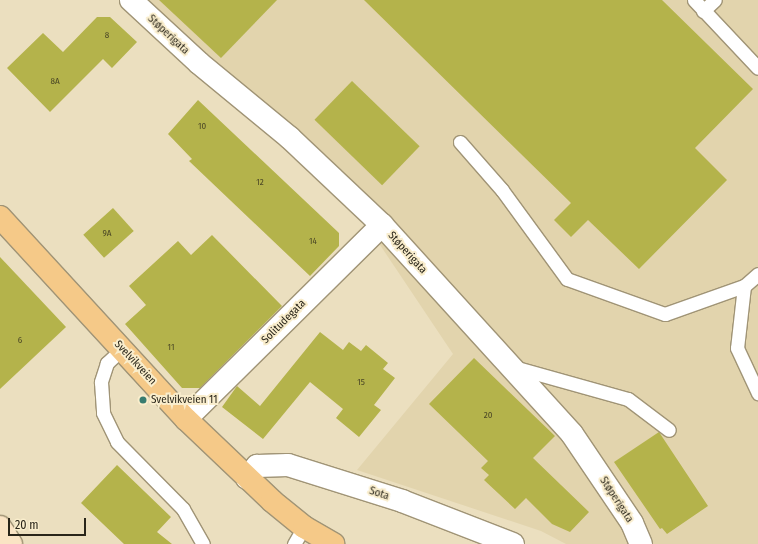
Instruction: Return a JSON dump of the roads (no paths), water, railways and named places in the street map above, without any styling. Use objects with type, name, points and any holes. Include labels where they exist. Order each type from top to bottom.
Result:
[{"type":"main road","name":"Svelvikveien","points":[[0,217],[186,419],[247,478],[299,536],[334,544]]},
{"type":"main road","points":[[0,527],[11,544]]},
{"type":"street","name":"Støperigata","points":[[131,0],[199,63],[290,138],[382,225],[572,434],[632,523],[641,544]]},
{"type":"street","name":"Solitudegata","points":[[186,419],[382,225]]},
{"type":"street","name":"Sota","points":[[247,478],[257,466],[288,465],[402,501],[513,544]]},
{"type":"lane","points":[[694,0],[758,68]]},
{"type":"lane","points":[[703,11],[715,0]]},
{"type":"lane","points":[[460,142],[502,190],[567,278],[665,314],[744,286],[758,274]]},
{"type":"lane","points":[[744,286],[737,348],[758,393]]},
{"type":"lane","points":[[122,349],[107,363],[101,382],[103,413],[117,442],[183,509],[203,544]]},
{"type":"lane","points":[[508,364],[534,375],[628,399],[669,430]]},
{"type":"place","name":"Svelvikveien 11","points":[[143,400]]}]
